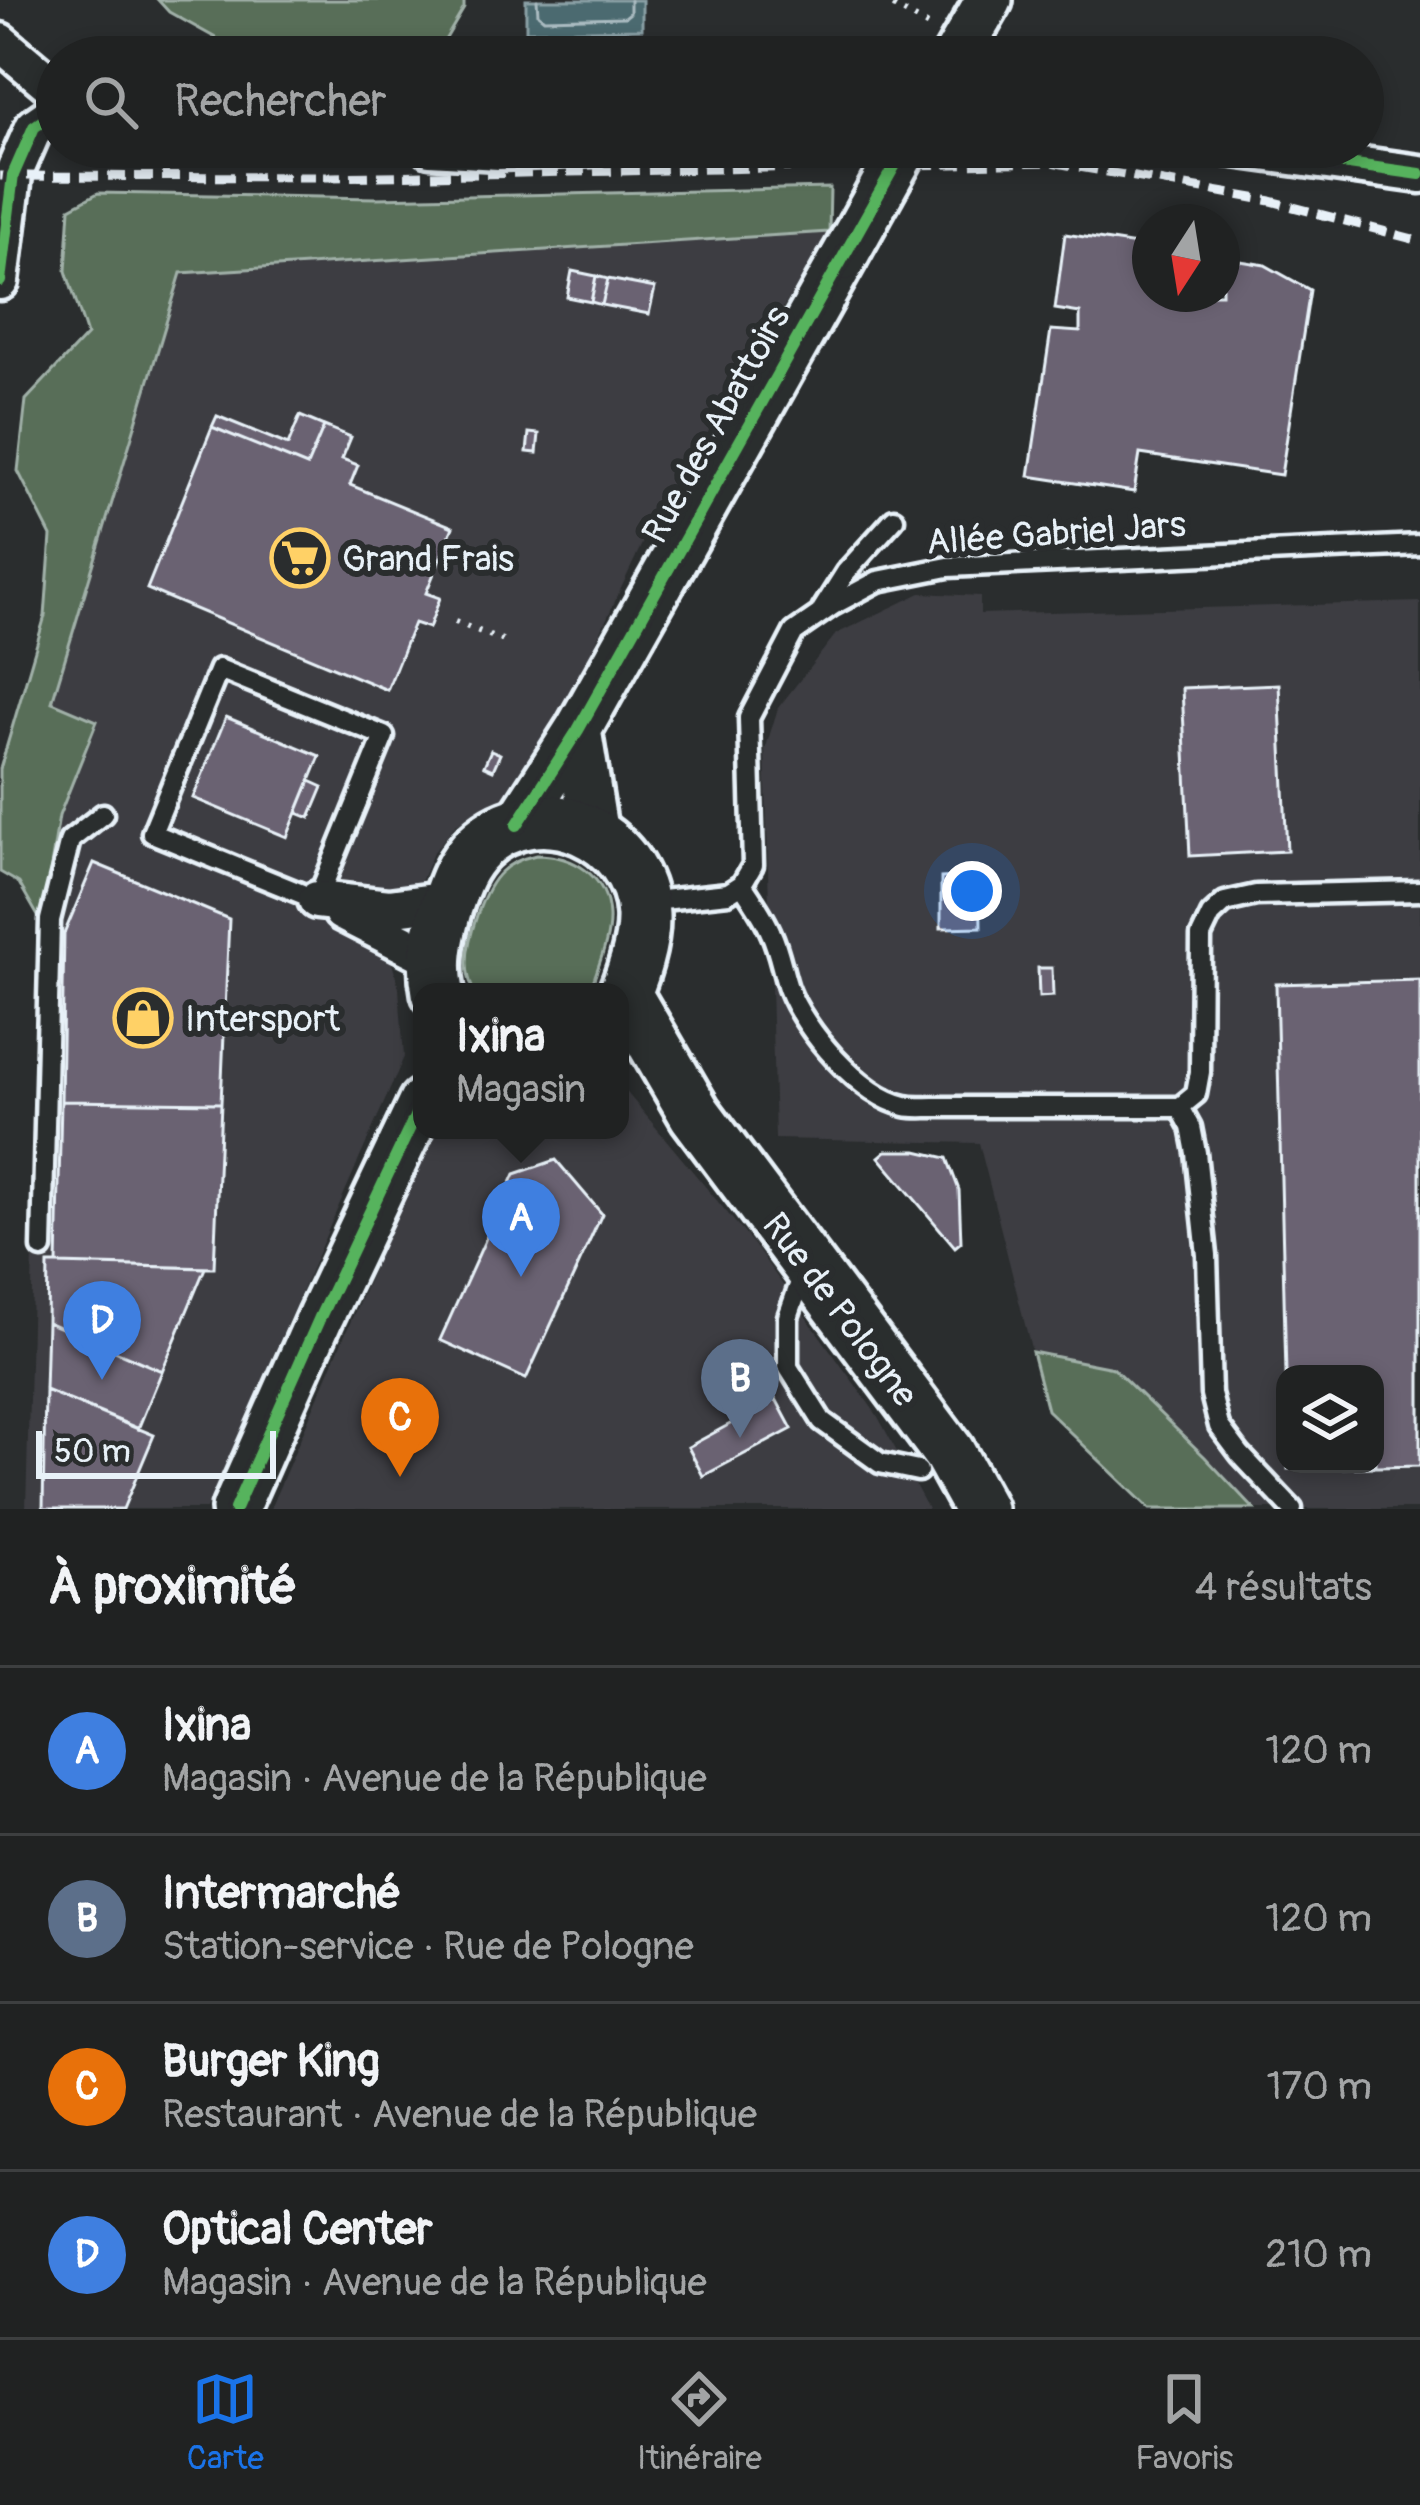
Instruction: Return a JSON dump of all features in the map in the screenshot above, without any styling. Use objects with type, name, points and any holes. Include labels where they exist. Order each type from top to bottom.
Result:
[{"type":"main road","points":[[436,976],[448,900],[463,865],[481,844],[505,829],[532,821],[560,821],[610,844],[628,866],[644,919],[627,983]]},
{"type":"main road","name":"Rue de Pologne","points":[[629,1010],[694,1114],[949,1453],[980,1509]]},
{"type":"main road","name":"Rue de Pologne","points":[[629,1070],[694,1114]]},
{"type":"street","points":[[968,36],[989,0]]},
{"type":"street","points":[[0,42],[36,72]]},
{"type":"street","points":[[0,281],[13,176],[36,126]]},
{"type":"street","name":"Rue des Abattoirs","points":[[517,825],[578,730],[893,168]]},
{"type":"street","points":[[1377,168],[1420,174]]},
{"type":"street","points":[[578,730],[595,835]]},
{"type":"street","points":[[317,901],[389,908],[448,900]]},
{"type":"street","points":[[317,901],[436,976]]},
{"type":"street","points":[[235,1509],[413,1121]]},
{"type":"lane","points":[[820,614],[846,572],[894,519]]},
{"type":"lane","name":"Allée Gabriel Jars","points":[[742,884],[753,865],[749,718],[794,632],[878,581],[948,567],[1420,544]]},
{"type":"lane","points":[[219,669],[384,736],[317,901],[152,833],[219,669]]},
{"type":"lane","points":[[42,1248],[50,920],[70,840],[103,814]]},
{"type":"lane","points":[[641,902],[728,893],[742,884],[771,932],[802,1019],[861,1082],[884,1098],[906,1106],[934,1107],[1180,1107],[1196,1094],[1200,1072],[1201,936],[1210,915],[1225,902],[1256,896],[1420,891]]},
{"type":"lane","points":[[1180,1107],[1191,1127],[1196,1153],[1207,1255],[1210,1394],[1219,1426],[1292,1509]]},
{"type":"lane","points":[[807,1264],[788,1318],[788,1367],[822,1421],[880,1463],[918,1471]]},
{"type":"path","points":[[883,0],[937,36]]},
{"type":"path","points":[[454,622],[510,643]]},
{"type":"shaded area","points":[[829,232],[647,533],[548,744],[514,795],[456,824],[433,853],[390,956],[399,988],[404,1057],[206,1509],[26,1509],[42,923],[59,816],[97,721],[52,703],[181,273]]},
{"type":"shaded area","points":[[921,593],[980,596],[980,614],[1420,602],[1420,1509],[1254,1509],[1113,1369],[1032,1352],[979,1143],[775,1139],[765,750],[778,708],[836,634]]},
{"type":"shaded area","points":[[629,1095],[754,1245],[877,1415],[928,1509],[270,1509],[429,1139],[629,1139]]},
{"type":"green space","points":[[158,0],[464,0],[447,36],[212,36],[169,12]]},
{"type":"green space","points":[[830,188],[829,232],[181,273],[52,702],[97,721],[59,816],[42,923],[19,883],[0,872],[0,769],[45,616],[51,536],[18,471],[26,400],[87,335],[66,271],[70,208],[98,193],[376,198]]},
{"type":"green space","points":[[536,855],[563,859],[586,870],[602,889],[608,933],[592,983],[472,983],[468,953],[482,901],[494,880],[517,861]]},
{"type":"green space","points":[[1032,1352],[1113,1368],[1254,1509],[1150,1509],[1047,1410]]},
{"type":"water","points":[[526,0],[642,0],[642,29],[526,31]]},
{"type":"building","points":[[1065,234],[1132,244],[1132,312],[1240,312],[1240,261],[1265,265],[1310,290],[1281,475],[1140,454],[1134,492],[1029,476],[1051,330],[1080,332],[1080,313],[1055,309]]},
{"type":"building","points":[[572,271],[596,276],[591,302],[567,297]]},
{"type":"building","points":[[596,276],[608,279],[602,305],[591,302]]},
{"type":"building","points":[[608,279],[655,288],[649,314],[602,305]]},
{"type":"building","points":[[217,416],[288,445],[300,416],[324,426],[307,466],[212,427]]},
{"type":"building","name":"Grand Frais","points":[[324,426],[351,437],[342,459],[358,465],[350,485],[453,527],[426,593],[440,598],[429,628],[414,623],[387,690],[147,589],[212,427],[307,466]]},
{"type":"building","points":[[529,433],[539,434],[537,453],[527,452]]},
{"type":"building","points":[[1279,684],[1287,851],[1190,856],[1182,688]]},
{"type":"building","points":[[226,717],[320,756],[287,837],[193,798]]},
{"type":"building","points":[[491,750],[500,754],[493,770],[484,766]]},
{"type":"building","points":[[310,781],[323,787],[310,818],[297,813]]},
{"type":"building","name":"Intersport","points":[[94,863],[229,919],[221,1103],[61,1101],[64,934]]},
{"type":"building","points":[[980,876],[981,927],[941,928],[941,878]]},
{"type":"building","points":[[1038,968],[1052,968],[1053,996],[1039,997]]},
{"type":"building","points":[[1420,980],[1420,1466],[1384,1467],[1384,1365],[1286,1365],[1276,984]]},
{"type":"building","points":[[61,1101],[221,1103],[214,1268],[57,1264]]},
{"type":"building","points":[[886,1151],[947,1158],[959,1190],[961,1242],[955,1247],[879,1157]]},
{"type":"building","points":[[556,1160],[602,1214],[526,1379],[440,1340],[515,1174]]},
{"type":"building","points":[[48,1264],[205,1268],[162,1371],[47,1322]]},
{"type":"building","points":[[47,1322],[162,1371],[138,1429],[45,1390]]},
{"type":"building","points":[[45,1390],[154,1435],[123,1509],[43,1509]]},
{"type":"building","points":[[776,1399],[792,1429],[703,1476],[688,1447]]},
{"type":"railway","points":[[0,176],[331,177],[763,168]]},
{"type":"railway","points":[[1085,168],[1271,201],[1420,241]]},
{"type":"cycle path","points":[[0,281],[13,175],[36,126]]},
{"type":"cycle path","points":[[517,825],[578,730],[893,168]]},
{"type":"cycle path","points":[[1377,168],[1420,174]]},
{"type":"cycle path","points":[[235,1509],[413,1121]]},
{"type":"place","name":"Grand Frais","points":[[300,558]]},
{"type":"place","name":"Intersport","points":[[143,1018]]},
{"type":"place","name":"Ixina","points":[[521,1277]]},
{"type":"place","name":"Optical Center","points":[[102,1380]]},
{"type":"place","name":"Intermarché","points":[[740,1438]]},
{"type":"place","name":"Burger King","points":[[400,1477]]}]
